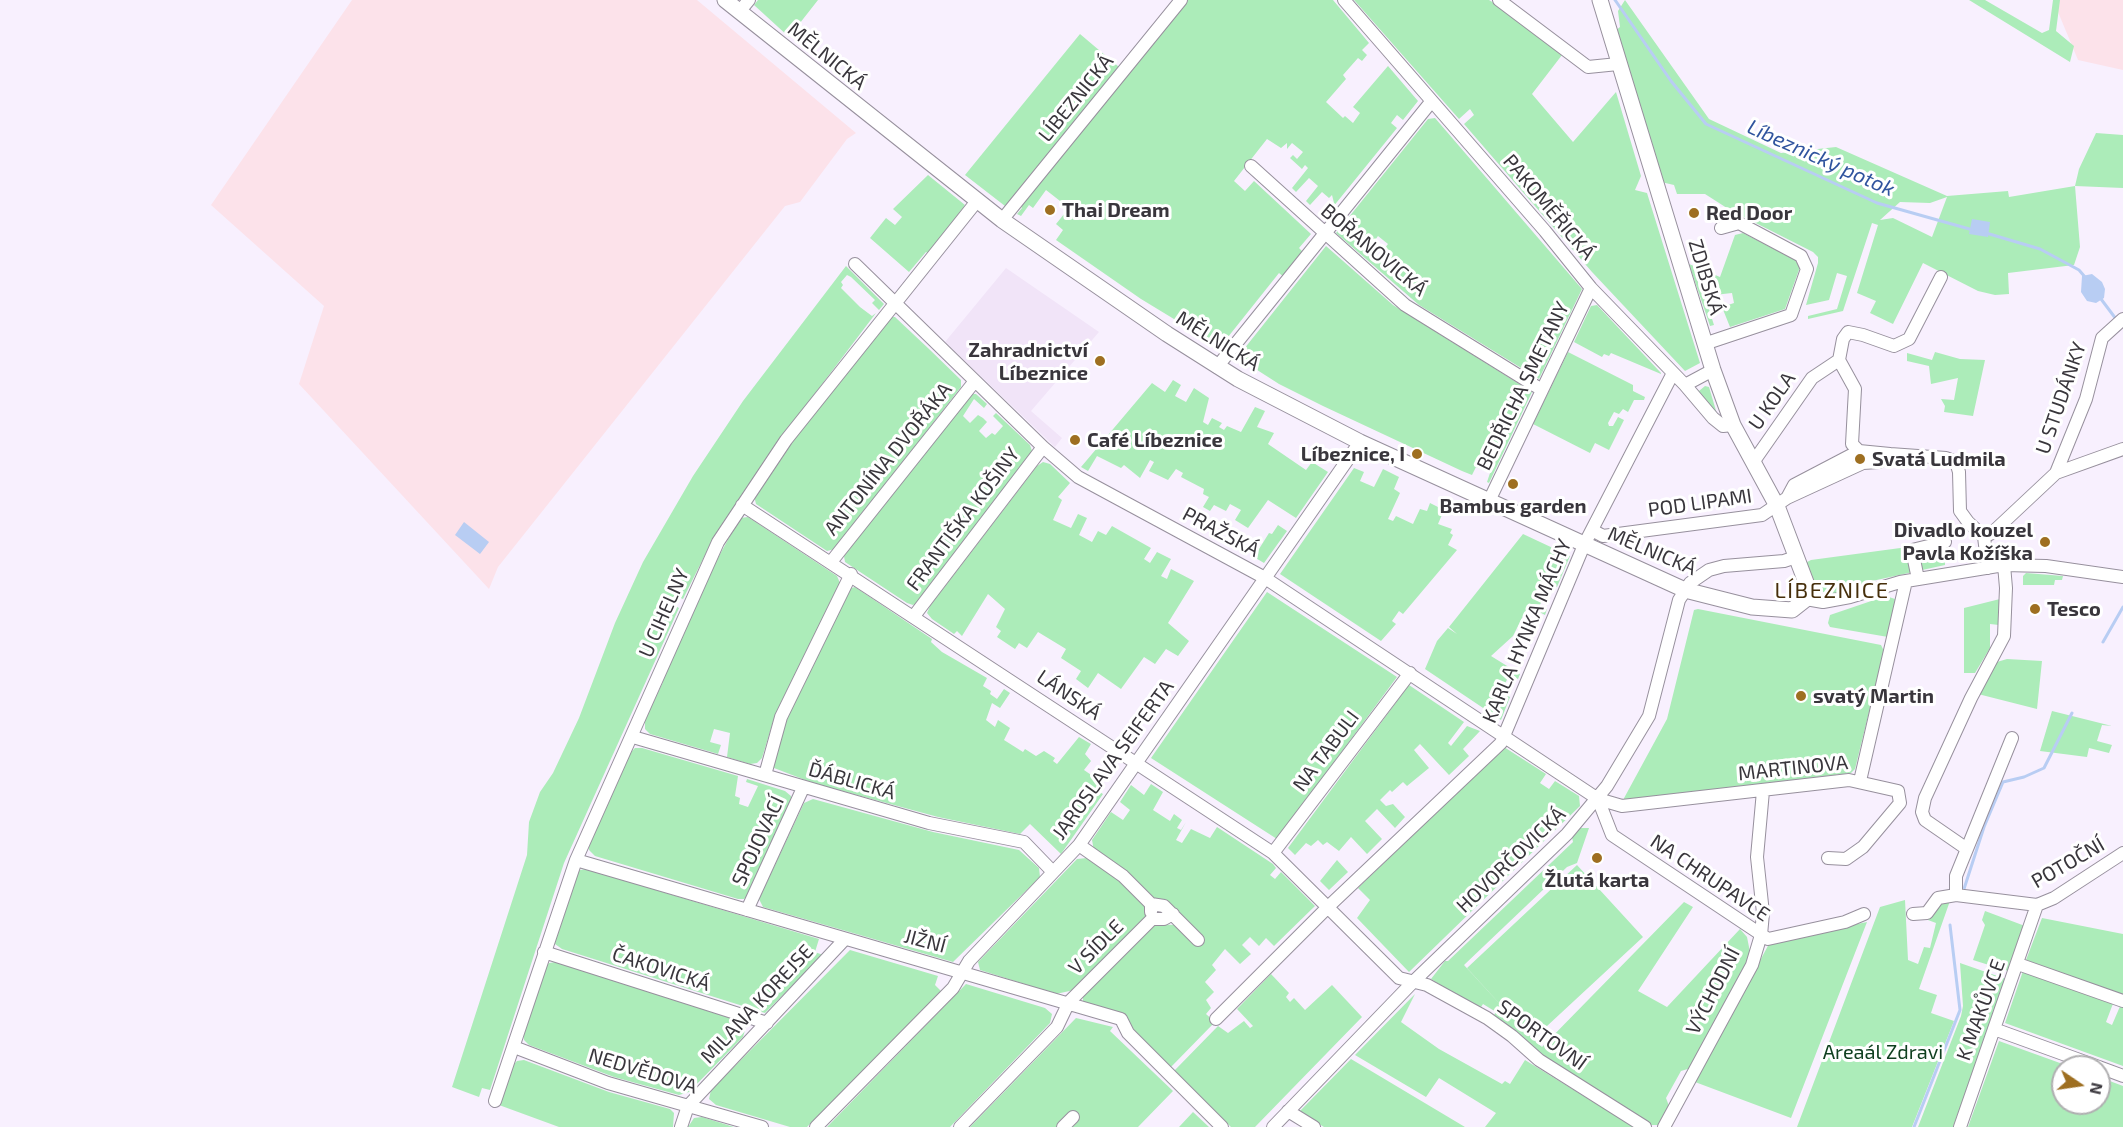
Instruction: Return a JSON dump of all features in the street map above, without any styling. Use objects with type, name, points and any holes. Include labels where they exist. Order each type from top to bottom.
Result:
[{"type":"main road","name":"MĚLNICKÁ","points":[[724,0],[744,6],[1002,220],[1217,366],[1360,442],[1685,590],[1752,608],[1792,610],[1806,599]]},
{"type":"main road","name":"ZDIBSKÁ","points":[[1601,2],[1704,344],[1733,425],[1782,502],[1796,557],[1807,585],[1806,599]]},
{"type":"street","name":"LÍBEZNICKÁ","points":[[1002,220],[1181,0]]},
{"type":"street","name":"PAKOMĚŘICKÁ","points":[[1344,0],[1545,231],[1591,288],[1685,385],[1713,418],[1723,426],[1733,425]]},
{"type":"street","points":[[1499,0],[1588,67],[1618,64]]},
{"type":"street","points":[[1217,366],[1431,102]]},
{"type":"street","name":"BOŘANOVICKÁ","points":[[1251,166],[1324,234],[1405,304],[1542,390]]},
{"type":"street","name":"U CIHELNY","points":[[495,1101],[576,860],[633,737],[685,611],[718,542],[786,440],[977,201]]},
{"type":"street","points":[[1704,344],[1791,315],[1807,269],[1801,256],[1739,223],[1721,228]]},
{"type":"street","name":"PRAŽSKÁ","points":[[855,264],[1043,447],[1078,477],[1265,578],[1598,799]]},
{"type":"street","points":[[1859,451],[1852,444],[1855,389],[1839,360],[1843,339],[1848,332],[1894,346],[1910,339],[1941,277]]},
{"type":"street","name":"BEDŘICHA SMETANY","points":[[1489,501],[1591,288]]},
{"type":"street","name":"U STUDÁNKY","points":[[1984,537],[2056,473],[2086,399],[2102,338],[2123,319]]},
{"type":"street","name":"U KOLA","points":[[1754,461],[1812,378],[1839,360]]},
{"type":"street","points":[[1685,385],[1713,370]]},
{"type":"street","name":"KARLA HYNKA MÁCHY","points":[[1216,1019],[1505,736],[1584,545],[1673,373]]},
{"type":"street","name":"ANTONÍNA DVOŘÁKA","points":[[831,562],[975,381]]},
{"type":"street","name":"JAROSLAVA SEIFERTA","points":[[816,1127],[953,988],[969,961],[1079,845],[1360,442]]},
{"type":"street","name":"FRANTIŠKA KOŠINY","points":[[914,616],[1043,447]]},
{"type":"street","points":[[2056,473],[2123,449]]},
{"type":"street","points":[[1782,502],[1794,485],[1859,451],[1917,454],[1954,460],[1959,472],[1960,511],[1984,537],[1988,568]]},
{"type":"street","name":"POD LIPAMI","points":[[1592,530],[1603,536],[1762,515],[1782,502],[1863,463],[1879,462],[1890,454]]},
{"type":"street","name":"LÁNSKÁ","points":[[742,505],[851,574],[1273,853],[1329,906],[1399,978],[1413,982]]},
{"type":"street","points":[[1912,580],[1912,550],[1945,542]]},
{"type":"street","points":[[1685,590],[1696,578],[1724,566],[1784,561],[1796,557]]},
{"type":"street","points":[[1967,849],[1922,817],[1925,798],[1971,698],[2004,636],[2006,588],[2004,565]]},
{"type":"street","points":[[1806,599],[1823,602],[1912,580],[2004,565],[2046,566],[2123,577]]},
{"type":"street","points":[[765,776],[781,717],[851,574]]},
{"type":"street","name":"MARTINOVA","points":[[1598,799],[1622,806],[1763,791],[1770,787],[1860,781],[1912,580]]},
{"type":"street","name":"HOVORČOVICKÁ","points":[[1273,1127],[1413,982],[1567,834],[1598,799],[1623,764],[1649,716],[1679,600],[1685,590]]},
{"type":"street","name":"NA TABULI","points":[[1273,853],[1410,673]]},
{"type":"street","name":"ĎÁBLICKÁ","points":[[633,737],[929,823],[1024,842],[1053,872]]},
{"type":"street","points":[[1913,914],[1927,913],[1938,898],[1956,895],[1956,876],[2012,738]]},
{"type":"street","points":[[1828,858],[1846,859],[1863,847],[1900,803],[1899,791],[1860,781]]},
{"type":"street","name":"SPOJOVACÍ","points":[[747,910],[803,788]]},
{"type":"street","name":"VÝCHODNÍ","points":[[1664,1127],[1752,965],[1761,935],[1763,913],[1757,857],[1763,791]]},
{"type":"street","name":"NA CHRUPAVCE","points":[[1598,799],[1612,835],[1768,939],[1845,922],[1864,914]]},
{"type":"street","points":[[1079,845],[1123,876],[1150,904],[1164,906],[1198,940]]},
{"type":"street","name":"POTOČNÍ","points":[[1956,895],[2037,905],[2054,898],[2123,853]]},
{"type":"street","name":"JIŽNÍ","points":[[576,860],[845,939],[964,971],[1121,1019],[1128,1033],[1221,1127]]},
{"type":"street","name":"V SÍDLE","points":[[1150,904],[1152,919]]},
{"type":"street","name":"K MAKŮVCE","points":[[1960,1127],[2037,905]]},
{"type":"street","name":"V SÍDLE","points":[[960,1127],[1057,1027],[1069,1002],[1152,919],[1164,919],[1173,914]]},
{"type":"street","name":"MILANA KOREJSE","points":[[681,1127],[688,1106],[845,939]]},
{"type":"street","name":"ČAKOVICKÁ","points":[[544,952],[766,1023]]},
{"type":"street","points":[[2018,964],[2123,1001]]},
{"type":"street","name":"SPORTOVNÍ","points":[[1413,982],[1427,985],[1487,1018],[1525,1046],[1539,1060],[1645,1127]]},
{"type":"street","points":[[1995,1029],[2066,1055]]},
{"type":"street","name":"NEDVĚDOVA","points":[[514,1047],[608,1083],[762,1127]]},
{"type":"street","points":[[1288,1111],[1314,1127]]},
{"type":"street","points":[[1063,1127],[1073,1117]]},
{"type":"shaded area","points":[[352,0],[697,0],[856,133],[847,139],[800,202],[785,206],[498,567],[489,589],[299,384],[324,306],[211,205]]},
{"type":"shaded area","points":[[2053,0],[2123,0],[2123,70],[2078,60]]},
{"type":"shaded area","points":[[1006,268],[1099,332],[1031,411],[1062,438],[1055,447],[945,342]]},
{"type":"green space","points":[[758,0],[818,0],[789,37],[754,5]]},
{"type":"green space","points":[[1188,0],[1333,0],[1369,43],[1362,50],[1367,55],[1362,61],[1358,58],[1343,75],[1346,79],[1326,102],[1343,118],[1345,116],[1353,123],[1360,113],[1353,107],[1388,66],[1418,101],[1403,120],[1397,115],[1391,123],[1397,128],[1324,218],[1322,216],[1334,203],[1332,195],[1329,198],[1322,192],[1310,205],[1306,201],[1318,186],[1309,178],[1296,192],[1292,188],[1308,168],[1305,165],[1302,169],[1290,158],[1293,155],[1297,159],[1303,152],[1292,143],[1287,149],[1287,143],[1281,148],[1267,139],[1234,181],[1245,191],[1254,181],[1311,234],[1299,248],[1304,253],[1285,278],[1279,273],[1220,347],[1141,299],[1056,240],[1063,230],[1056,224],[1069,208],[1046,190],[1033,208],[1029,205],[1021,216],[1017,214],[1022,208],[1019,204]]},
{"type":"green space","points":[[1354,0],[1489,0],[1504,9],[1562,55],[1532,94],[1573,142],[1616,92],[1641,176],[1635,190],[1647,193],[1700,363],[1685,371],[1592,272],[1464,124],[1474,115],[1470,109],[1459,119]]},
{"type":"green space","points":[[1625,0],[1709,119],[1781,153],[1836,147],[1947,196],[2008,191],[2009,197],[2075,186],[2080,247],[2074,265],[2008,273],[2009,294],[1995,295],[1978,291],[1923,263],[1893,324],[1870,313],[1876,301],[1857,293],[1878,225],[1872,223],[1843,311],[1808,319],[1808,316],[1837,309],[1847,276],[1837,273],[1829,300],[1806,305],[1818,263],[1818,257],[1813,252],[1730,210],[1705,194],[1677,194],[1674,185],[1661,182],[1615,31],[1620,27],[1618,11]],"holes":[[[1947,197],[1932,237],[1893,218],[1880,220],[1900,202],[1930,203]]]},
{"type":"green space","points":[[1969,0],[1985,0],[2042,33],[2049,30],[2053,0],[2060,0],[2056,31],[2074,46],[2070,62]]},
{"type":"green space","points":[[1080,34],[1119,67],[1005,206],[965,175]]},
{"type":"green space","points":[[1435,118],[1582,289],[1539,379],[1419,305],[1336,233],[1428,119]],"holes":[[[1378,236],[1388,244],[1377,258],[1367,251]]]},
{"type":"green space","points":[[2096,133],[2123,135],[2123,188],[2075,186],[2079,169]]},
{"type":"green space","points":[[928,175],[965,205],[956,217],[958,219],[929,254],[926,252],[909,272],[870,238],[886,218],[895,225],[902,217],[893,209]]},
{"type":"green space","points":[[1743,233],[1797,261],[1800,267],[1785,309],[1730,327],[1722,307],[1734,303],[1732,293],[1705,297],[1714,325],[1710,326],[1689,264],[1720,277],[1735,235]]},
{"type":"green space","points":[[1326,246],[1393,305],[1532,392],[1489,483],[1487,482],[1490,473],[1476,467],[1472,475],[1462,471],[1279,384],[1240,359],[1240,354]]},
{"type":"green space","points":[[846,266],[884,304],[879,310],[872,303],[875,300],[851,277],[847,275],[841,282],[843,285],[841,288],[860,307],[872,316],[876,313],[769,454],[713,539],[683,599],[676,596],[672,604],[679,608],[564,863],[490,1090],[482,1088],[479,1097],[452,1087],[527,855],[529,822],[540,792],[553,773],[579,718],[615,623],[643,562],[693,476],[743,401]]},
{"type":"green space","points":[[1597,305],[1661,374],[1611,353],[1609,356],[1604,354],[1602,357],[1574,342],[1591,306]]},
{"type":"green space","points":[[889,317],[895,317],[961,380],[961,387],[835,549],[827,551],[756,504],[754,496],[809,418]]},
{"type":"green space","points":[[1568,352],[1633,385],[1633,391],[1645,397],[1644,400],[1634,400],[1628,412],[1623,409],[1619,414],[1614,412],[1608,423],[1609,426],[1613,426],[1618,417],[1624,420],[1609,450],[1595,443],[1590,453],[1533,424]]},
{"type":"green space","points":[[1935,352],[1960,359],[1985,360],[1973,416],[1944,412],[1945,406],[1941,399],[1954,400],[1958,378],[1931,384],[1929,366],[1907,361],[1907,353],[1932,360]]},
{"type":"green space","points":[[1173,380],[1181,385],[1175,396],[1186,402],[1194,388],[1209,398],[1203,422],[1208,425],[1212,418],[1222,423],[1219,427],[1224,430],[1227,426],[1241,432],[1255,407],[1265,411],[1257,427],[1274,433],[1268,444],[1306,470],[1312,462],[1328,472],[1296,518],[1268,500],[1248,528],[1235,520],[1241,510],[1230,504],[1226,511],[1214,505],[1210,511],[1203,507],[1209,497],[1203,494],[1204,489],[1181,477],[1183,473],[1176,469],[1168,480],[1149,471],[1154,462],[1150,460],[1140,478],[1124,465],[1121,468],[1097,456],[1088,471],[1081,467],[1152,383],[1165,392]]},
{"type":"green space","points":[[1705,386],[1709,387],[1717,414],[1699,396],[1697,389],[1699,391]]},
{"type":"green space","points":[[969,394],[976,394],[987,404],[984,408],[974,399],[963,416],[970,423],[978,415],[983,418],[987,422],[979,431],[986,438],[992,433],[995,435],[1003,426],[993,416],[996,413],[1030,445],[1032,451],[1030,458],[920,601],[913,605],[845,562],[844,556]]},
{"type":"green space","points":[[1043,462],[1050,464],[1070,483],[1058,497],[1062,500],[1053,520],[1071,528],[1078,514],[1087,518],[1079,535],[1092,542],[1098,531],[1106,535],[1112,526],[1151,548],[1144,559],[1150,563],[1157,552],[1171,559],[1161,576],[1167,579],[1171,569],[1194,581],[1168,623],[1189,641],[1178,656],[1166,649],[1155,664],[1144,657],[1121,689],[1098,673],[1088,688],[1076,679],[1081,671],[1061,658],[1066,649],[1038,632],[1027,648],[1019,643],[1015,649],[997,637],[1001,631],[996,627],[1005,609],[988,594],[962,636],[957,631],[954,634],[927,613],[1037,466]]},
{"type":"green space","points":[[1354,468],[1364,472],[1360,481],[1374,487],[1383,469],[1399,477],[1394,489],[1400,493],[1388,519],[1393,521],[1396,516],[1413,524],[1420,509],[1427,511],[1430,503],[1444,510],[1438,524],[1452,529],[1450,533],[1453,535],[1448,545],[1457,550],[1403,614],[1399,611],[1392,621],[1396,624],[1381,641],[1280,574]]},
{"type":"green space","points":[[748,517],[837,576],[840,583],[775,715],[762,758],[757,763],[750,764],[727,757],[730,733],[714,729],[710,742],[721,745],[718,754],[650,734],[645,729],[645,720],[663,682],[660,681],[704,583],[740,518]]},
{"type":"green space","points":[[1278,525],[1287,531],[1264,563],[1254,557],[1269,533],[1272,534]]},
{"type":"green space","points":[[1523,534],[1570,556],[1557,587],[1540,581],[1536,591],[1544,595],[1540,605],[1547,609],[1545,615],[1528,606],[1513,636],[1491,656],[1520,674],[1518,679],[1509,675],[1501,693],[1510,697],[1501,720],[1425,669],[1437,641],[1448,628],[1457,634],[1449,627]]},
{"type":"green space","points":[[1945,542],[1945,565],[1863,583],[1859,590],[1840,595],[1818,591],[1805,563],[1811,560]]},
{"type":"green space","points":[[2026,573],[2063,576],[2062,580],[2055,580],[2054,585],[2023,585],[2023,576]]},
{"type":"green space","points":[[855,587],[932,639],[931,642],[942,652],[987,678],[983,686],[997,699],[1004,689],[1010,693],[1000,708],[992,703],[986,720],[995,727],[998,720],[1010,728],[1004,740],[1023,752],[1025,749],[1036,756],[1044,751],[1055,758],[1053,761],[1057,764],[1079,737],[1091,744],[1085,754],[1091,761],[1084,770],[1100,781],[1095,789],[1103,794],[1061,854],[1030,824],[1020,834],[938,817],[813,783],[774,768],[772,762],[786,720],[848,589]]},
{"type":"green space","points":[[1267,592],[1397,677],[1277,839],[1151,758]]},
{"type":"green space","points":[[1886,596],[1895,599],[1888,637],[1830,627],[1828,623],[1830,615]]},
{"type":"green space","points":[[2000,599],[1999,625],[1990,624],[1990,648],[1975,673],[1964,673],[1964,608]]},
{"type":"green space","points":[[1694,610],[1881,645],[1884,651],[1855,769],[1851,773],[1623,800],[1667,719]]},
{"type":"green space","points":[[2007,659],[2042,661],[2037,709],[1978,694],[1997,662]]},
{"type":"green space","points":[[1409,685],[1464,722],[1448,743],[1451,746],[1467,726],[1480,731],[1463,749],[1469,756],[1449,775],[1420,744],[1414,750],[1429,768],[1407,786],[1403,782],[1380,800],[1386,806],[1393,804],[1405,817],[1395,828],[1377,809],[1365,821],[1382,839],[1367,854],[1351,837],[1339,851],[1327,842],[1323,845],[1318,840],[1311,846],[1306,843],[1295,855],[1288,848]]},
{"type":"green space","points":[[2052,711],[2112,726],[2102,725],[2097,741],[2112,745],[2109,753],[2089,748],[2087,757],[2040,751]]},
{"type":"green space","points":[[1504,747],[1546,774],[1540,783],[1549,789],[1555,781],[1579,796],[1580,806],[1409,972],[1357,918],[1370,900],[1358,888]]},
{"type":"green space","points":[[635,748],[642,748],[738,776],[735,796],[740,798],[739,804],[748,807],[758,786],[746,782],[747,779],[785,791],[791,796],[791,804],[749,894],[744,899],[595,856],[589,850],[589,842],[630,753]]},
{"type":"green space","points":[[1151,784],[1163,792],[1153,810],[1170,821],[1174,814],[1182,820],[1177,828],[1181,830],[1186,822],[1176,840],[1182,843],[1191,829],[1210,838],[1217,827],[1273,864],[1276,868],[1270,875],[1275,879],[1281,872],[1315,906],[1274,946],[1266,938],[1259,946],[1250,937],[1242,945],[1251,954],[1240,964],[1225,949],[1212,965],[1216,970],[1205,982],[1214,992],[1206,1000],[1211,1008],[1206,1014],[1215,1022],[1170,1068],[1132,1031],[1083,1002],[1083,996],[1153,924],[1175,925],[1202,937],[1165,899],[1153,899],[1094,851],[1092,840],[1111,812],[1123,820],[1130,810],[1120,802],[1131,785],[1144,795]]},
{"type":"green space","points":[[813,799],[933,832],[1019,850],[1039,868],[1040,877],[953,962],[763,907],[759,899],[804,803]]},
{"type":"green space","points":[[1580,828],[1589,828],[1577,863],[1567,867],[1464,965],[1531,1038],[1467,968],[1577,865],[1643,937],[1533,1039],[1542,1047],[1684,902],[1693,907],[1638,991],[1667,1007],[1740,929],[1747,937],[1750,952],[1746,966],[1691,1068],[1681,1071],[1666,1098],[1669,1106],[1658,1125],[1651,1125],[1543,1059],[1492,1018],[1496,1012],[1483,1004],[1479,1010],[1431,979],[1445,961],[1448,961],[1573,842],[1572,837]]},
{"type":"green space","points":[[1087,858],[1119,880],[1146,907],[1146,918],[1074,990],[1056,994],[980,970],[978,962],[1077,859]]},
{"type":"green space","points":[[1337,860],[1348,872],[1329,890],[1320,881]]},
{"type":"green space","points":[[586,869],[819,939],[815,952],[823,955],[765,1013],[562,949],[555,944],[555,936],[574,876],[580,870]]},
{"type":"green space","name":"Areaál Zdravi","points":[[1951,898],[1919,989],[1937,995],[1931,1013],[1954,1021],[1912,1127],[1797,1127],[1880,907],[1905,900],[1908,960],[1918,964],[1924,947],[1930,948],[1936,923],[1928,920],[1934,909]]},
{"type":"green space","points":[[1985,911],[2025,926],[2008,971],[1973,960],[1985,925],[1982,920]]},
{"type":"green space","points":[[2042,918],[2123,934],[2123,995],[2026,960]]},
{"type":"green space","points":[[1867,922],[1791,1118],[1695,1082],[1770,942]]},
{"type":"green space","points":[[850,950],[938,976],[935,985],[941,991],[807,1127],[790,1127],[716,1105],[709,1099],[711,1090]]},
{"type":"green space","points":[[556,962],[739,1021],[746,1027],[743,1037],[689,1092],[679,1095],[614,1077],[529,1045],[524,1040],[523,1033],[544,968],[549,963]]},
{"type":"green space","points":[[1960,963],[2006,979],[1953,1127],[1918,1127],[1961,1016],[1963,1006]]},
{"type":"green space","points":[[2023,971],[2114,1001],[2106,1022],[2112,1025],[2123,1004],[2123,1066],[2111,1062],[2111,1055],[2093,1055],[2005,1023]]},
{"type":"green space","points":[[1271,974],[1289,993],[1286,997],[1290,1002],[1294,998],[1305,1010],[1332,985],[1362,1017],[1255,1127],[1231,1127],[1174,1071],[1218,1026],[1228,1033],[1244,1021],[1250,1028],[1253,1026],[1237,1009]]},
{"type":"green space","points":[[966,984],[1045,1008],[1052,1014],[1050,1023],[950,1127],[827,1127]]},
{"type":"green space","points":[[1415,994],[1401,1022],[1439,1049],[1502,1084],[1505,1081],[1510,1084],[1525,1060],[1634,1127],[1485,1127],[1496,1113],[1439,1078],[1426,1097],[1355,1055]]},
{"type":"green space","points":[[1076,1018],[1113,1027],[1110,1031],[1173,1091],[1138,1127],[1068,1127],[1061,1124],[1056,1127],[970,1127]]},
{"type":"green space","points":[[1999,1041],[2051,1060],[2051,1115],[2111,1115],[2111,1082],[2123,1086],[2123,1127],[1968,1127]]},
{"type":"green space","points":[[1351,1059],[1465,1127],[1324,1127],[1299,1112]]},
{"type":"green space","points":[[524,1060],[609,1092],[670,1109],[674,1113],[673,1127],[559,1127],[499,1105],[512,1066],[517,1061]]},
{"type":"green space","points":[[1193,1112],[1209,1127],[1179,1127]]},
{"type":"green space","points":[[702,1117],[734,1127],[688,1127],[694,1118]]},
{"type":"water","points":[[1972,219],[1990,222],[1988,237],[1969,234]]},
{"type":"water","points":[[2092,274],[2102,282],[2105,289],[2104,298],[2096,303],[2087,301],[2081,292],[2082,276]]},
{"type":"water","points":[[464,522],[489,542],[480,554],[455,535]]},
{"type":"waterway","name":"Líbeznický potok","points":[[1615,0],[1671,81],[1706,124],[1877,203],[1973,230]]},
{"type":"waterway","name":"Líbeznický potok","points":[[1986,233],[2040,249],[2079,270],[2085,277]]},
{"type":"waterway","name":"Líbeznický potok","points":[[2101,299],[2116,319]]},
{"type":"waterway","name":"Líbeznický potok","points":[[2103,642],[2123,607]]},
{"type":"waterway","name":"Líbeznický potok","points":[[1963,892],[1984,827],[2003,782],[2024,777],[2044,768],[2072,713]]},
{"type":"waterway","name":"Líbeznický potok","points":[[1914,1127],[1960,1010],[1950,925]]},
{"type":"place","name":"Thai Dream","points":[[1050,210]]},
{"type":"place","name":"Red Door","points":[[1694,213]]},
{"type":"place","name":"Zahradnictví Líbeznice","points":[[1100,361]]},
{"type":"place","name":"Café Líbeznice","points":[[1075,440]]},
{"type":"place","name":"Líbeznice, I","points":[[1417,454]]},
{"type":"place","name":"Svatá Ludmila","points":[[1860,459]]},
{"type":"place","name":"Bambus garden","points":[[1513,484]]},
{"type":"place","name":"Divadlo kouzel Pavla Kožíška","points":[[2045,542]]},
{"type":"place","name":"Tesco","points":[[2035,609]]},
{"type":"place","name":"svatý Martin","points":[[1801,696]]},
{"type":"place","name":"Žlutá karta","points":[[1597,858]]},
{"type":"district","name":"LÍBEZNICE","points":[[1832,591]]}]
